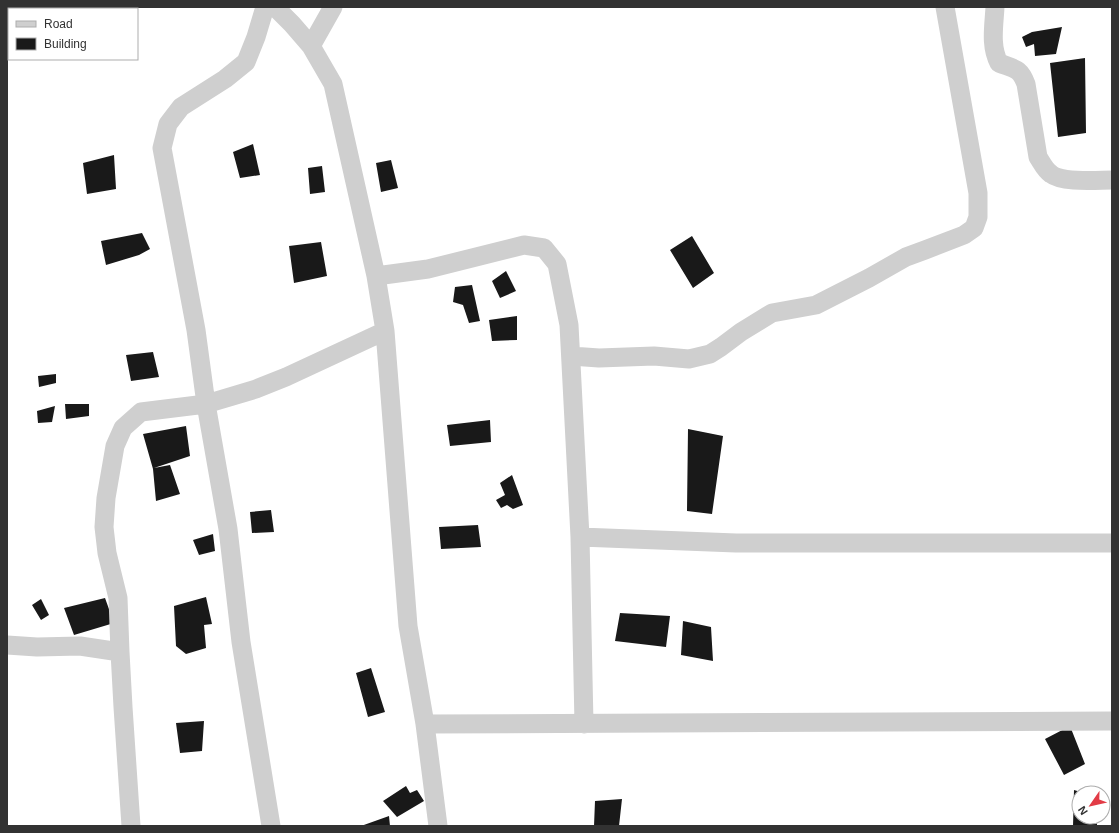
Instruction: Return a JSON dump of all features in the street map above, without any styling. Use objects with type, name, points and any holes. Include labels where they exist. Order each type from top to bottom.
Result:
[{"type":"street","points":[[265,7],[246,62],[225,79],[181,107],[168,124],[162,148],[196,330],[206,404],[228,529],[241,642],[271,826]]},
{"type":"street","points":[[275,7],[311,46],[333,84],[376,276],[385,331],[408,626],[424,724],[438,826]]},
{"type":"street","points":[[311,46],[332,7]]},
{"type":"street","points":[[571,356],[599,358],[654,356],[689,358],[710,354],[741,332],[772,313],[816,305],[906,257],[964,235],[974,228],[978,217],[978,193],[945,7]]},
{"type":"street","points":[[995,7],[993,48],[999,63],[1018,70],[1023,76],[1026,84],[1038,157],[1044,167],[1052,175],[1067,180],[1112,180]]},
{"type":"street","points":[[376,276],[428,269],[524,245],[544,248],[557,264],[569,325],[571,356],[580,537],[584,724]]},
{"type":"street","points":[[131,826],[123,707],[118,598],[107,553],[104,527],[106,498],[115,446],[123,428],[142,412],[206,404],[256,389],[286,377],[385,331]]},
{"type":"street","points":[[580,537],[736,543],[1112,543]]},
{"type":"street","points":[[7,645],[37,648],[80,646],[120,652]]},
{"type":"street","points":[[424,724],[1112,721]]},
{"type":"building","points":[[1062,27],[1056,54],[1035,56],[1034,44],[1026,47],[1022,37],[1032,32]]},
{"type":"building","points":[[1085,58],[1086,133],[1058,137],[1050,63]]},
{"type":"building","points":[[253,144],[260,175],[240,178],[233,152]]},
{"type":"building","points":[[114,155],[116,189],[87,194],[83,163]]},
{"type":"building","points":[[391,160],[398,188],[381,192],[376,163]]},
{"type":"building","points":[[322,166],[325,192],[310,194],[308,168]]},
{"type":"building","points":[[142,233],[150,249],[139,255],[106,265],[101,241]]},
{"type":"building","points":[[692,236],[714,273],[693,288],[670,250]]},
{"type":"building","points":[[321,242],[327,276],[294,283],[289,246]]},
{"type":"building","points":[[506,271],[516,291],[500,298],[492,281]]},
{"type":"building","points":[[472,285],[480,321],[469,323],[463,305],[453,302],[455,287]]},
{"type":"building","points":[[517,316],[517,340],[492,341],[489,320]]},
{"type":"building","points":[[153,352],[159,377],[131,381],[126,355]]},
{"type":"building","points":[[56,374],[56,383],[39,387],[38,376]]},
{"type":"building","points":[[65,404],[89,404],[89,416],[66,419]]},
{"type":"building","points":[[55,406],[52,422],[38,423],[37,411]]},
{"type":"building","points":[[490,420],[491,442],[450,446],[447,425]]},
{"type":"building","points":[[186,426],[190,456],[154,468],[170,465],[180,494],[156,501],[153,469],[143,434]]},
{"type":"building","points":[[688,429],[723,436],[712,514],[687,511]]},
{"type":"building","points":[[512,475],[523,505],[513,509],[507,505],[501,508],[496,500],[505,495],[500,483]]},
{"type":"building","points":[[271,510],[274,532],[252,533],[250,512]]},
{"type":"building","points":[[478,525],[481,547],[441,549],[439,527]]},
{"type":"building","points":[[213,534],[215,551],[199,555],[193,540]]},
{"type":"building","points":[[206,597],[212,624],[204,625],[206,648],[186,654],[176,646],[174,606]]},
{"type":"building","points":[[105,598],[114,623],[74,635],[64,608]]},
{"type":"building","points":[[41,599],[49,615],[41,620],[32,605]]},
{"type":"building","points":[[620,613],[670,616],[666,647],[615,641]]},
{"type":"building","points":[[683,621],[711,627],[713,661],[681,655]]},
{"type":"building","points":[[371,668],[385,712],[368,717],[356,673]]},
{"type":"building","points":[[204,721],[202,751],[180,753],[176,723]]},
{"type":"building","points":[[1070,726],[1085,764],[1064,775],[1045,739]]},
{"type":"building","points":[[406,786],[410,793],[417,790],[424,801],[397,817],[383,801]]},
{"type":"building","points":[[622,799],[619,826],[594,826],[595,801]]},
{"type":"building","points":[[389,816],[390,826],[361,826]]},
{"type":"building","points":[[1073,825],[1097,825],[1097,826]]}]
